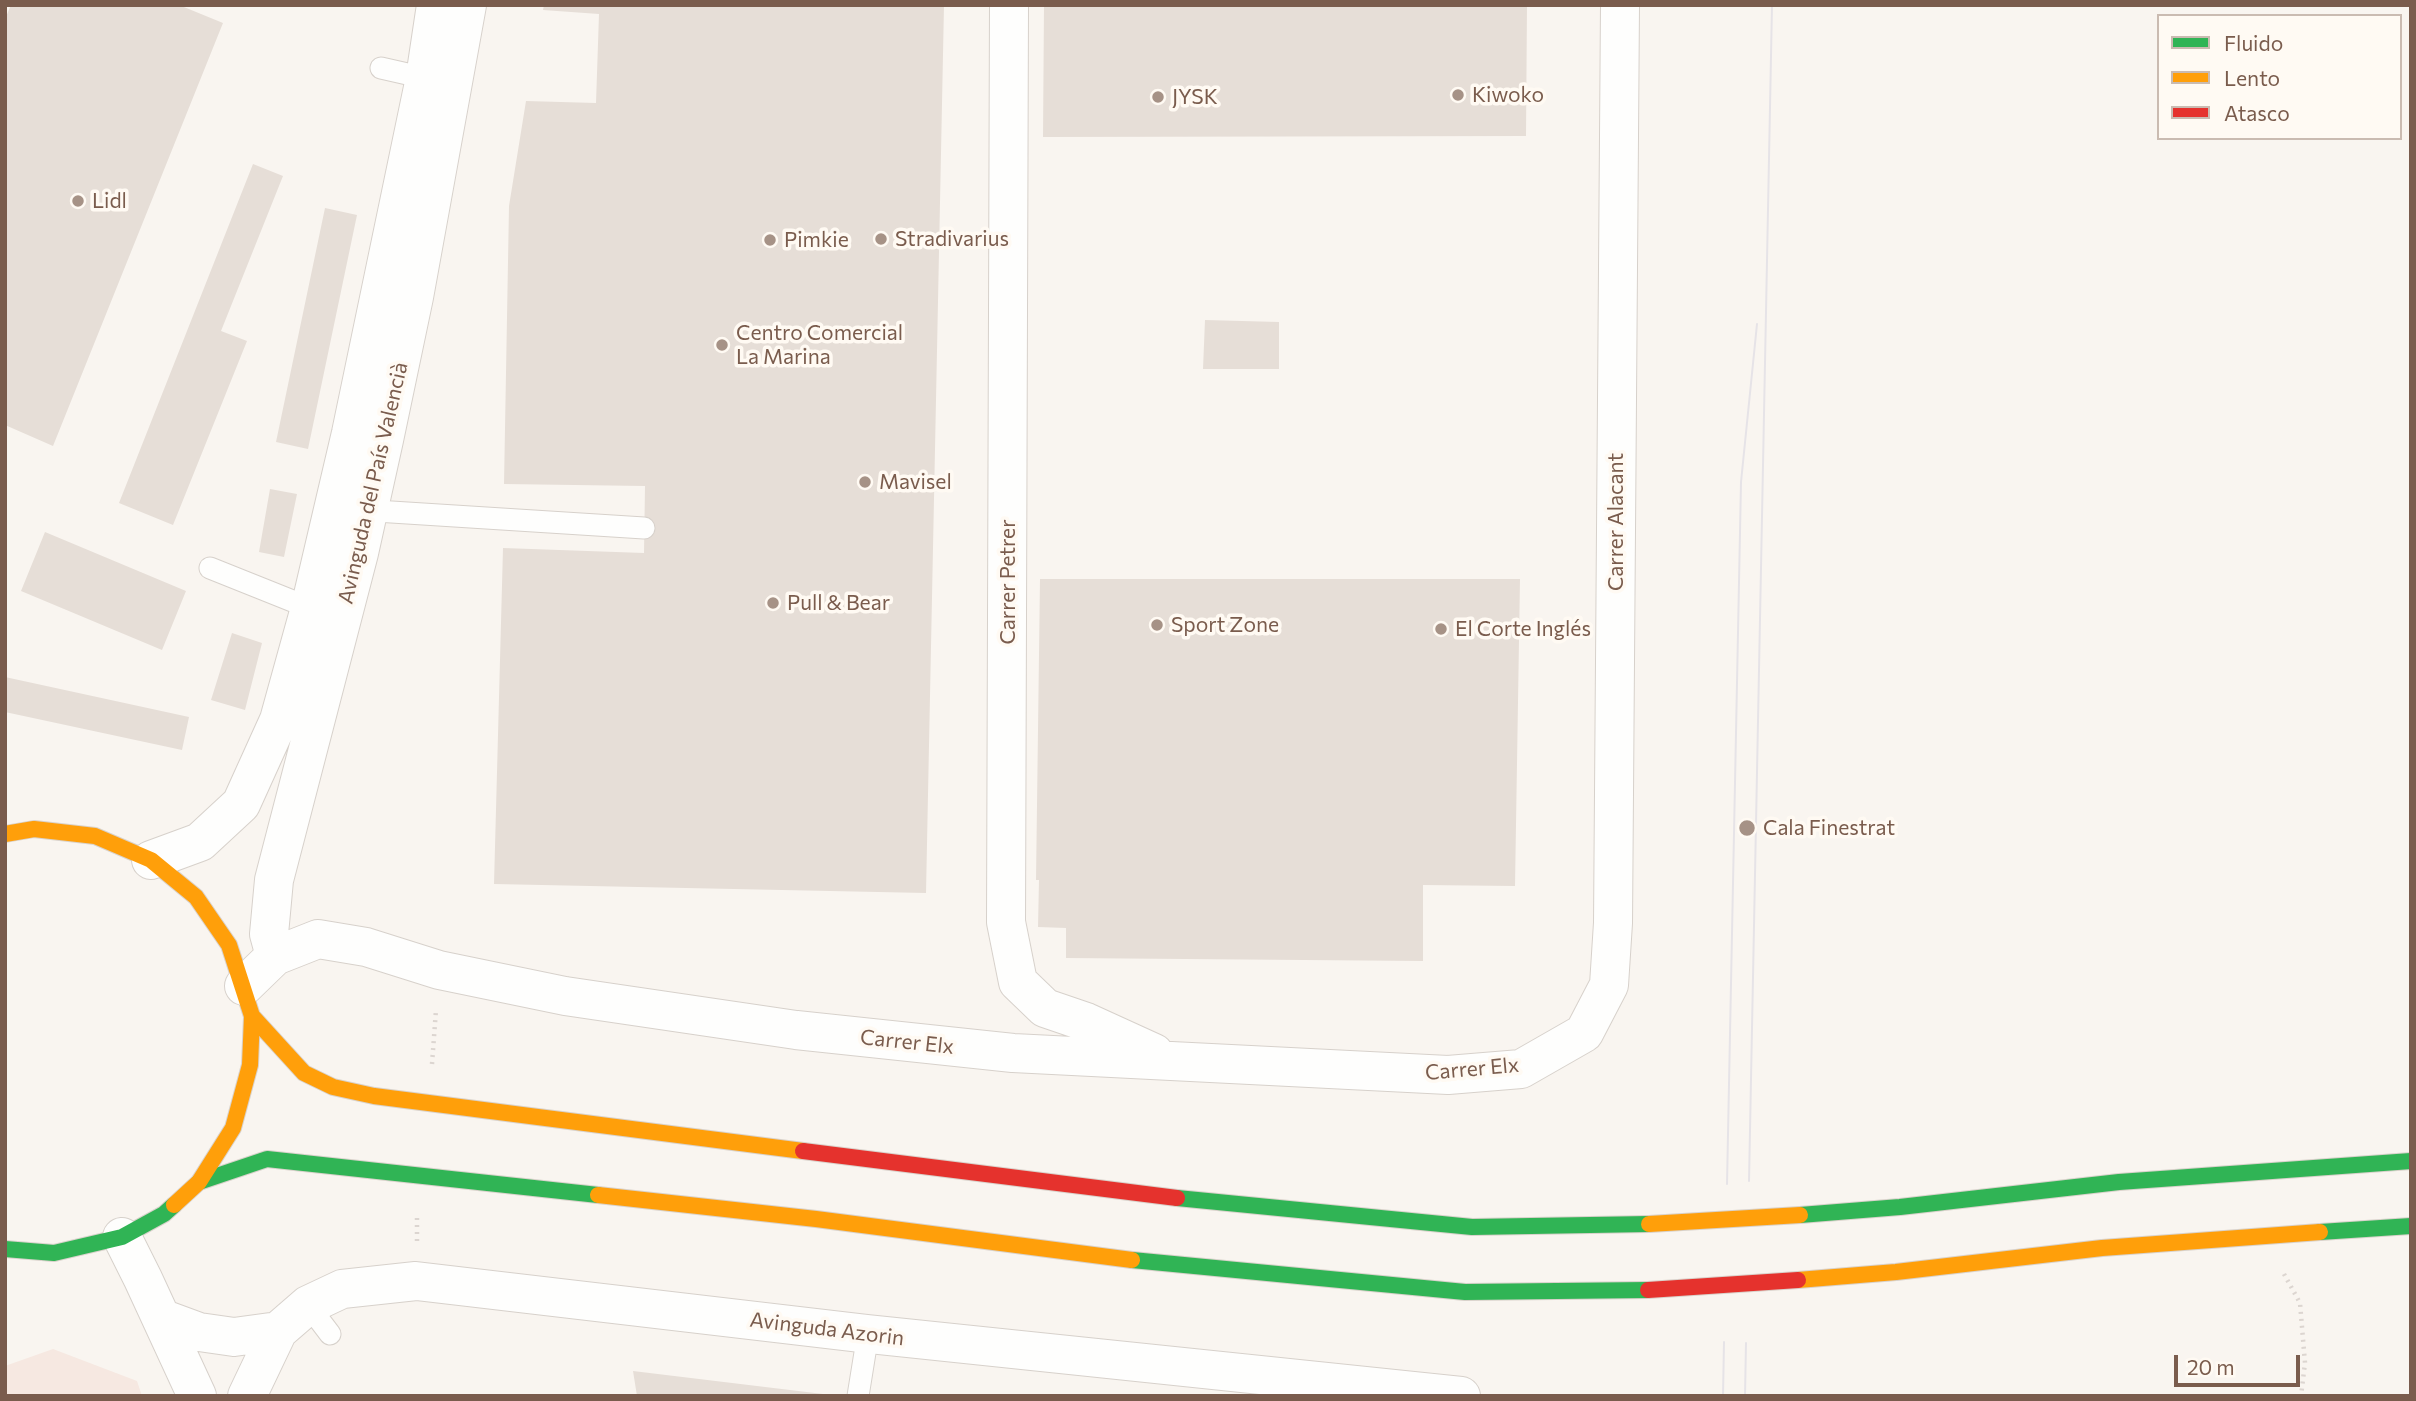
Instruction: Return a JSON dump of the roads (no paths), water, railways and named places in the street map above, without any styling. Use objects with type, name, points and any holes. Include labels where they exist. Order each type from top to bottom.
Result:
[{"type":"main road","points":[[5,834],[34,829],[95,836],[151,860],[196,897],[229,945],[248,1001],[250,1065],[233,1128],[199,1182],[164,1214],[122,1237],[54,1253],[5,1249]]},
{"type":"main road","points":[[248,1001],[304,1073],[333,1087],[374,1096],[1152,1196],[1472,1227],[1649,1224],[1800,1215],[1900,1207],[2133,1181],[2411,1161]]},
{"type":"main road","points":[[199,1182],[267,1159],[816,1219],[1159,1263],[1465,1292],[1647,1290],[1798,1280],[1896,1272],[2102,1248],[2411,1226]]},
{"type":"street","name":"Avinguda del País Valencià","points":[[275,956],[269,934],[274,880],[309,750],[436,5]]},
{"type":"street","name":"Avinguda del País Valencià","points":[[151,860],[200,842],[241,804],[279,720],[310,608],[351,509],[414,297],[467,5]]},
{"type":"street","name":"Carrer Petrer","points":[[1009,5],[1006,922],[1018,982],[1045,1008],[1086,1022],[1172,1061]]},
{"type":"street","name":"Carrer Alacant","points":[[1584,1033],[1609,985],[1613,923],[1620,5]]},
{"type":"street","name":"Carrer Elx","points":[[248,1001],[275,956],[318,939],[366,947],[439,970],[565,996],[796,1030],[1013,1054],[1448,1075],[1521,1069],[1584,1033]]},
{"type":"street","points":[[122,1237],[197,1396]]},
{"type":"street","name":"Avinguda Azorin","points":[[247,1396],[278,1331],[319,1320],[342,1289],[416,1281],[868,1334],[1461,1396]]},
{"type":"street","points":[[161,1318],[199,1332],[234,1337],[278,1331]]},
{"type":"lane","points":[[381,68],[425,78]]},
{"type":"lane","points":[[351,509],[644,528]]},
{"type":"lane","points":[[210,568],[310,608]]},
{"type":"lane","points":[[858,1396],[868,1334]]},
{"type":"tram line","points":[[1749,1181],[1772,5]]},
{"type":"tram line","points":[[1727,1184],[1741,482],[1757,324]]},
{"type":"tram line","points":[[1723,1396],[1724,1342]]},
{"type":"tram line","points":[[1745,1396],[1746,1343]]},
{"type":"place","name":"Kiwoko","points":[[1458,95]]},
{"type":"place","name":"JYSK","points":[[1158,97]]},
{"type":"place","name":"Lidl","points":[[78,201]]},
{"type":"place","name":"Stradivarius","points":[[881,239]]},
{"type":"place","name":"Pimkie","points":[[770,240]]},
{"type":"place","name":"Centro Comercial La Marina","points":[[722,345]]},
{"type":"place","name":"Mavisel","points":[[865,482]]},
{"type":"place","name":"Pull & Bear","points":[[773,603]]},
{"type":"place","name":"Sport Zone","points":[[1157,625]]},
{"type":"place","name":"El Corte Inglés","points":[[1441,629]]},
{"type":"place","name":"Cala Finestrat","points":[[1747,828]]}]
